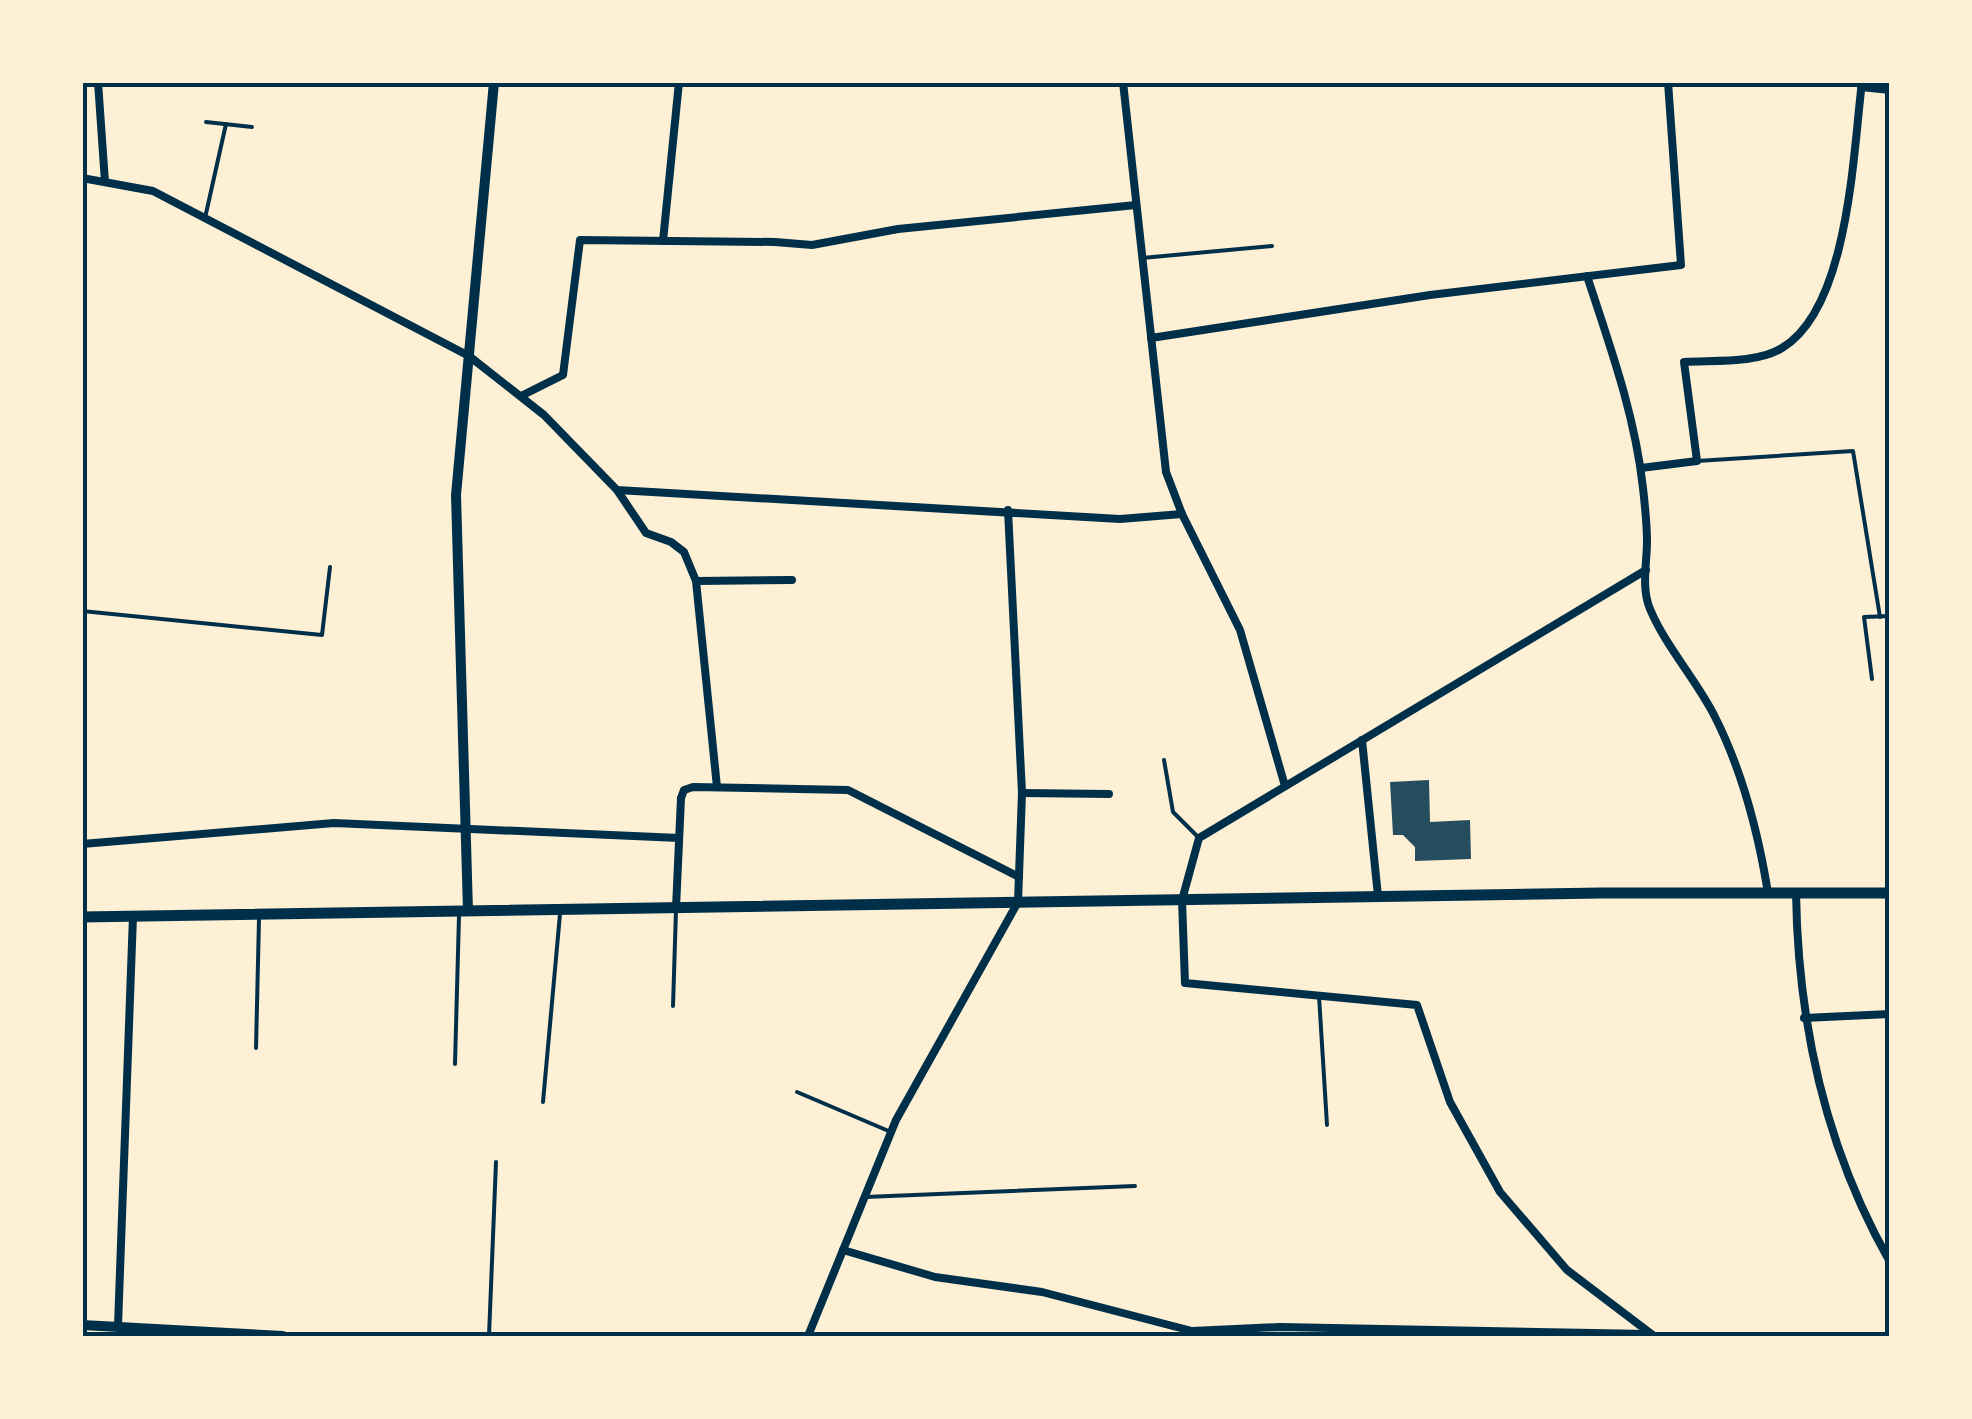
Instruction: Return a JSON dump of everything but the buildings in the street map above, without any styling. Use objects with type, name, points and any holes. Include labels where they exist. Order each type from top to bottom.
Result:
[{"type":"main road","points":[[82,917],[1378,896],[1890,893]]},
{"type":"street","points":[[98,82],[105,182]]},
{"type":"street","points":[[463,911],[466,828],[456,495],[494,82]]},
{"type":"street","points":[[663,241],[678,82]]},
{"type":"street","points":[[1122,82],[1166,472],[1182,514],[1240,630],[1286,786]]},
{"type":"street","points":[[1151,338],[1430,295],[1681,265],[1668,82]]},
{"type":"street","points":[[1640,468],[1697,461],[1684,362],[1756,356],[1782,348],[1806,324],[1825,295],[1844,228],[1862,85],[1890,90]]},
{"type":"street","points":[[82,178],[153,191],[469,356],[568,438],[617,490],[646,533],[671,542],[684,552],[696,581],[717,788]]},
{"type":"street","points":[[521,396],[563,375],[580,240],[812,246],[898,229],[1136,205]]},
{"type":"street","points":[[1587,276],[1624,390],[1640,468],[1650,608],[1690,673],[1734,761],[1750,808],[1768,893]]},
{"type":"street","points":[[617,490],[1120,519],[1182,514]]},
{"type":"street","points":[[808,1336],[891,1132],[1018,902],[1022,792],[1008,510]]},
{"type":"street","points":[[1646,570],[1199,838],[1182,900],[1184,983],[1417,1005],[1450,1102],[1500,1192],[1567,1270],[1651,1335]]},
{"type":"street","points":[[696,581],[792,580]]},
{"type":"street","points":[[1362,740],[1378,896]]},
{"type":"street","points":[[676,908],[684,790],[848,790],[1018,877]]},
{"type":"street","points":[[1022,792],[1109,794]]},
{"type":"street","points":[[82,844],[334,823],[679,838]]},
{"type":"street","points":[[1796,893],[1804,1018],[1832,1132],[1852,1187],[1890,1262]]},
{"type":"street","points":[[118,1326],[133,916]]},
{"type":"street","points":[[1804,1018],[1890,1014]]},
{"type":"street","points":[[843,1250],[936,1277],[1042,1292],[1192,1331],[1280,1327],[1651,1335]]},
{"type":"street","points":[[82,1325],[284,1336]]},
{"type":"lane","points":[[206,122],[252,127]]},
{"type":"lane","points":[[205,218],[226,124]]},
{"type":"lane","points":[[1142,258],[1272,246]]},
{"type":"lane","points":[[1697,461],[1853,451],[1880,617]]},
{"type":"lane","points":[[82,611],[322,634],[330,567]]},
{"type":"lane","points":[[1872,679],[1864,618],[1890,616]]},
{"type":"lane","points":[[1164,760],[1173,812],[1199,838]]},
{"type":"lane","points":[[673,1006],[676,908]]},
{"type":"lane","points":[[544,1102],[561,909]]},
{"type":"lane","points":[[454,1064],[463,911]]},
{"type":"lane","points":[[256,1048],[259,914]]},
{"type":"lane","points":[[1318,996],[1327,1125]]},
{"type":"lane","points":[[796,1092],[891,1132]]},
{"type":"lane","points":[[490,1336],[496,1162]]},
{"type":"lane","points":[[865,1197],[1135,1186]]}]
